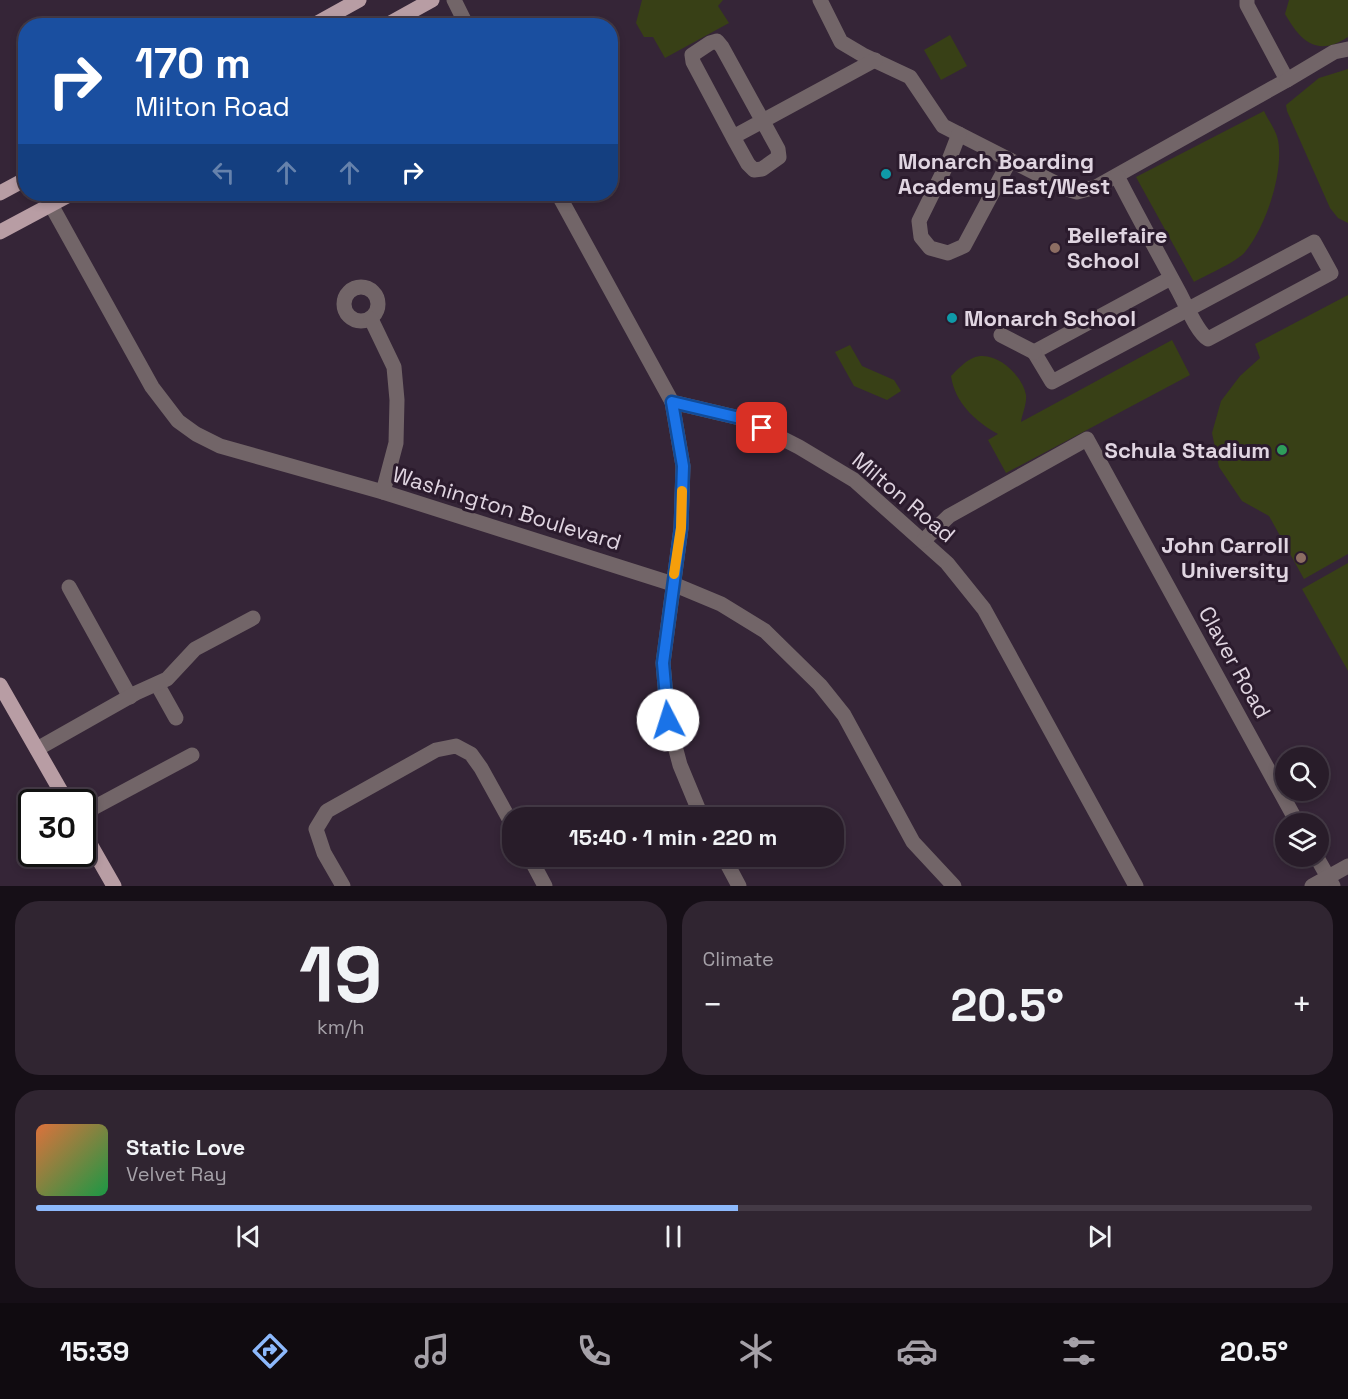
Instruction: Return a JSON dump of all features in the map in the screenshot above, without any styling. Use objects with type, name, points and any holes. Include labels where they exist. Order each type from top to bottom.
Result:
[{"type":"main road","points":[[326,18],[359,0]]},
{"type":"main road","points":[[399,18],[432,0]]},
{"type":"main road","points":[[0,193],[18,183]]},
{"type":"main road","points":[[0,232],[45,201]]},
{"type":"main road","points":[[0,685],[60,789]]},
{"type":"main road","points":[[96,854],[114,886]]},
{"type":"street","points":[[454,0],[463,18]]},
{"type":"street","points":[[820,0],[841,42],[910,77],[943,126],[1077,192],[1096,187],[1117,176],[1334,52],[1348,49]]},
{"type":"street","points":[[1247,0],[1247,5],[1287,80]]},
{"type":"street","points":[[717,41],[723,47],[764,122],[778,149],[779,157],[762,169],[754,170],[748,164],[734,137],[693,62],[692,54],[717,41]]},
{"type":"street","points":[[734,137],[875,60]]},
{"type":"street","points":[[959,134],[919,221],[921,237],[930,248],[948,253],[964,246],[1010,160]]},
{"type":"street","points":[[1001,335],[1034,352],[1052,382],[1188,309],[1314,242],[1331,273],[1208,339],[1203,336],[1188,309],[1117,176]]},
{"type":"street","name":"Washington Boulevard","points":[[49,201],[152,387],[178,421],[196,434],[220,446],[383,492],[673,584],[721,604],[765,631],[820,685],[844,715],[913,842],[954,886]]},
{"type":"street","points":[[562,201],[672,402],[683,466],[681,528],[663,663],[668,720],[680,765],[697,807]]},
{"type":"street","points":[[1034,352],[1172,278]]},
{"type":"street","points":[[370,319],[394,367],[397,400],[396,444],[383,492]]},
{"type":"street","name":"Milton Road","points":[[672,402],[744,419],[799,447],[854,480],[924,540],[947,563],[984,609],[1136,886]]},
{"type":"street","name":"Claver Road","points":[[924,540],[949,516],[1087,439],[1292,813]]},
{"type":"street","points":[[69,587],[130,697]]},
{"type":"street","points":[[37,749],[167,679],[195,650],[253,618]]},
{"type":"street","points":[[157,684],[176,718]]},
{"type":"street","points":[[342,886],[324,853],[316,829],[327,811],[436,750],[456,746],[471,754],[503,807]]},
{"type":"street","points":[[96,806],[192,755]]},
{"type":"street","points":[[1312,886],[1330,882],[1348,866]]},
{"type":"street","points":[[535,867],[545,886]]},
{"type":"street","points":[[729,867],[739,886]]},
{"type":"street","points":[[1322,867],[1330,882]]},
{"type":"green space","points":[[642,0],[723,0],[718,6],[729,23],[665,58],[653,37],[644,37],[636,23]]},
{"type":"green space","points":[[1289,0],[1348,0],[1348,37],[1327,46],[1311,44],[1297,32],[1285,14]]},
{"type":"green space","points":[[950,35],[967,66],[941,80],[924,50]]},
{"type":"green space","points":[[1348,69],[1348,223],[1338,218],[1330,208],[1286,105],[1319,78]]},
{"type":"green space","points":[[1264,111],[1277,136],[1279,153],[1276,183],[1266,214],[1253,241],[1241,256],[1194,282],[1136,177]]},
{"type":"green space","name":"Schula Stadium","points":[[1348,295],[1348,554],[1304,579],[1269,516],[1242,501],[1219,467],[1212,433],[1221,401],[1240,376],[1260,358],[1255,344]]},
{"type":"green space","points":[[1172,340],[1190,375],[1006,473],[988,440],[998,434],[967,410],[957,395],[951,376],[967,361],[981,356],[990,357],[1006,365],[1019,379],[1026,395],[1021,422]]},
{"type":"green space","points":[[850,345],[862,366],[894,380],[901,391],[887,400],[854,386],[835,352]]},
{"type":"green space","points":[[1348,563],[1348,671],[1302,589]]},
{"type":"slow traffic","points":[[674,574],[681,528],[682,491]]},
{"type":"place","name":"Monarch Boarding Academy East/West","points":[[886,174]]},
{"type":"place","name":"Bellefaire School","points":[[1055,248]]},
{"type":"place","name":"Monarch School","points":[[952,318]]},
{"type":"place","name":"Schula Stadium","points":[[1282,450]]},
{"type":"place","name":"John Carroll University","points":[[1301,558]]},
{"type":"route","points":[[668,720],[663,663],[681,528],[683,466],[672,402],[744,419],[762,428]]}]
